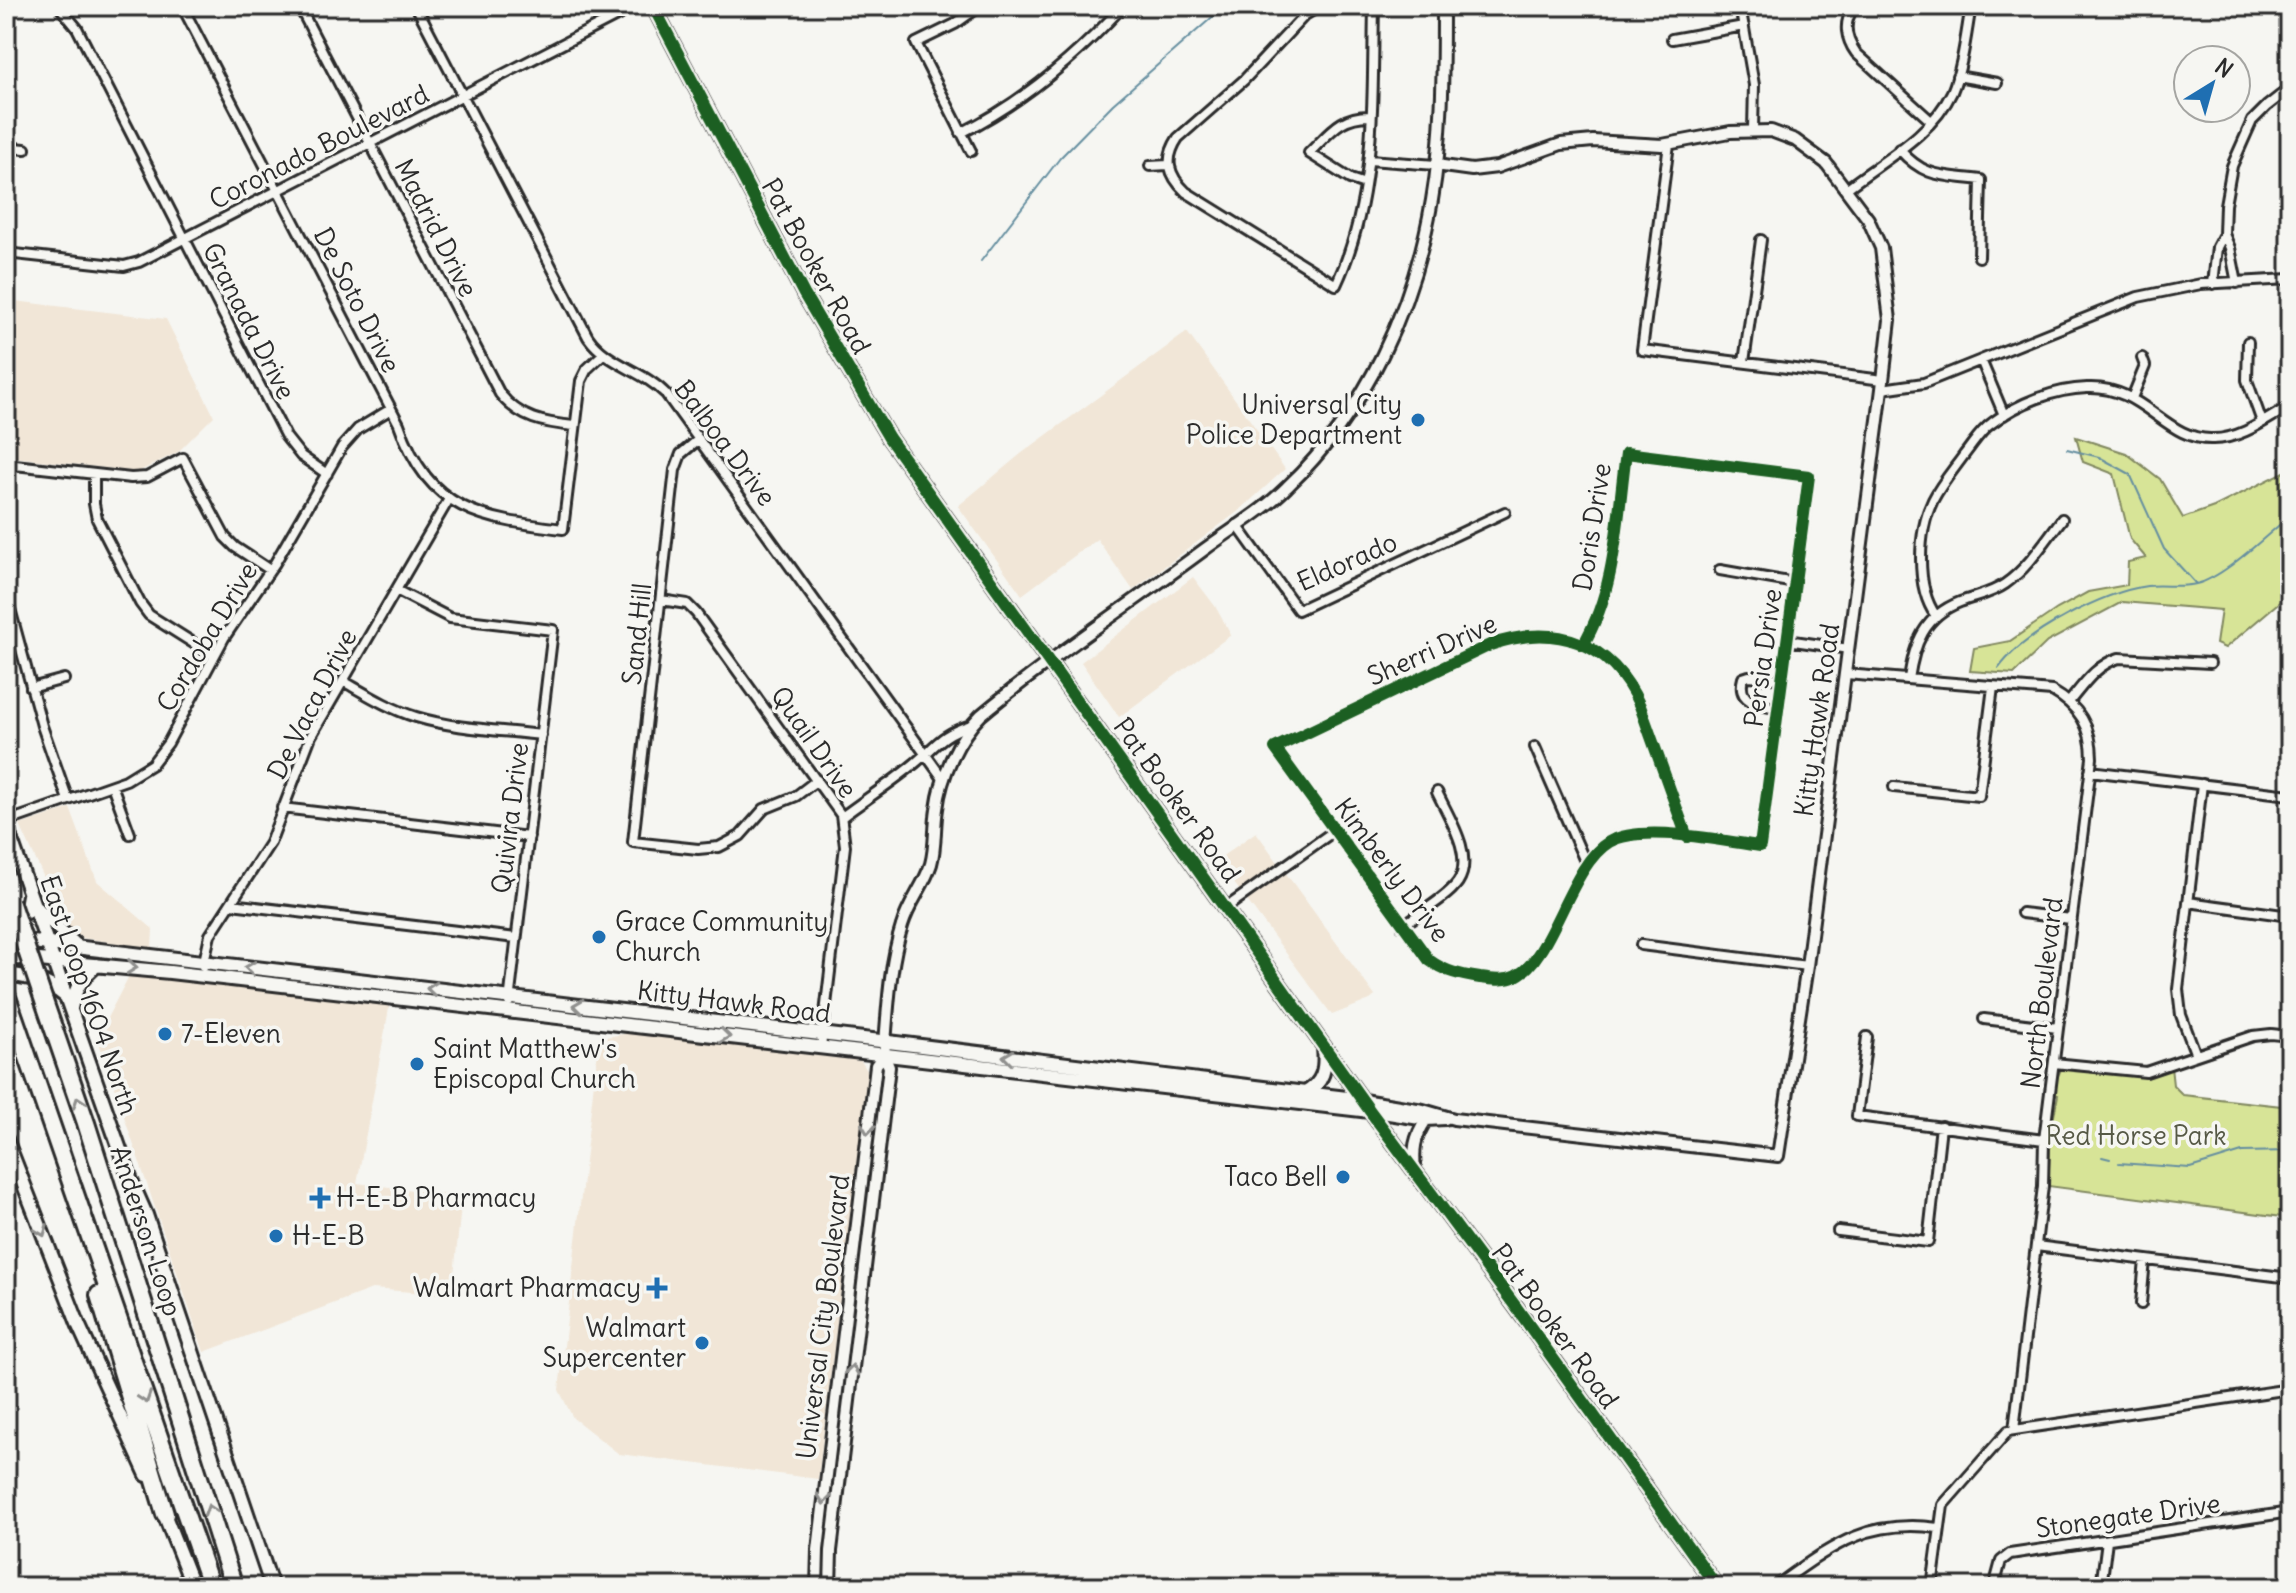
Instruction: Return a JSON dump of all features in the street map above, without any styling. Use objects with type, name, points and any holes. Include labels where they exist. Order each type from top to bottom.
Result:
[{"type":"highway","name":"Anderson Loop","points":[[8,896],[91,1137],[234,1587]]},
{"type":"highway","name":"Anderson Loop","points":[[6,994],[211,1587]]},
{"type":"highway","points":[[28,1059],[165,1514]]},
{"type":"main road","name":"Pat Booker Road","points":[[653,6],[804,294],[859,388],[937,507],[1717,1587]]},
{"type":"main road","name":"East Loop 1604 North","points":[[6,824],[117,1143],[146,1215],[272,1587]]},
{"type":"main road","points":[[6,921],[26,912],[29,891]]},
{"type":"main road","points":[[34,906],[79,948]]},
{"type":"main road","name":"Kitty Hawk Road","points":[[6,939],[203,969],[1367,1106]]},
{"type":"main road","name":"Kitty Hawk Road","points":[[6,957],[97,965],[203,969]]},
{"type":"main road","points":[[6,974],[46,981],[70,1003],[83,976],[97,965]]},
{"type":"main road","points":[[1305,1093],[1314,1088],[1321,1078],[1325,1067],[1324,1044]]},
{"type":"main road","name":"Kitty Hawk Road","points":[[1221,1088],[1305,1093],[1367,1106]]},
{"type":"main road","points":[[6,1139],[79,1326],[165,1514],[193,1587]]},
{"type":"street","name":"Granada Drive","points":[[59,6],[77,28],[286,437],[301,456],[327,474]]},
{"type":"street","name":"De Soto Drive","points":[[182,6],[420,470],[449,499],[491,519],[563,529],[574,426]]},
{"type":"street","name":"Madrid Drive","points":[[299,6],[500,394],[509,405],[527,417],[574,426]]},
{"type":"street","name":"Balboa Drive","points":[[416,6],[588,337],[603,354],[659,387],[944,780]]},
{"type":"street","name":"Coronado Boulevard","points":[[6,253],[124,266],[145,260],[636,6]]},
{"type":"street","points":[[971,151],[916,43],[955,24],[980,6]]},
{"type":"street","points":[[1320,6],[1305,15],[1221,102],[1178,138],[1171,148],[1168,165],[1176,182],[1186,192],[1336,285],[1353,243],[1369,160],[1371,116],[1374,7],[1346,6]]},
{"type":"street","name":"Universal City Boulevard","points":[[817,1587],[820,1533],[876,1065],[884,1048],[895,951],[903,922],[930,867],[944,780],[971,725],[990,707],[1286,489],[1356,400],[1386,349],[1406,302],[1422,251],[1436,165],[1443,6]]},
{"type":"street","points":[[1369,160],[1472,170],[1497,167],[1561,144],[1593,141],[1669,144],[1753,129],[1754,85],[1740,6]]},
{"type":"street","points":[[1846,189],[1899,149],[1946,103],[1957,76],[1971,6]]},
{"type":"street","points":[[961,133],[1004,110],[1044,81],[1118,8]]},
{"type":"street","points":[[1853,9],[1846,27],[1856,53],[1931,121]]},
{"type":"street","points":[[1672,39],[1744,26]]},
{"type":"street","points":[[1957,76],[1997,83]]},
{"type":"street","points":[[2237,283],[2224,234],[2232,166],[2252,121],[2290,88]]},
{"type":"street","points":[[1365,184],[1350,179],[1309,153],[1343,121],[1356,116],[1371,116]]},
{"type":"street","name":"Kitty Hawk Road","points":[[1367,1106],[1426,1120],[1454,1119],[1778,1156],[1846,674],[1883,384],[1889,303],[1881,248],[1868,219],[1826,163],[1807,147],[1782,134],[1753,129]]},
{"type":"street","points":[[1669,144],[1642,350],[1883,384],[1924,383],[2138,297],[2213,284],[2290,279]]},
{"type":"street","points":[[6,147],[25,149]]},
{"type":"street","points":[[1899,149],[1913,165],[1930,173],[1981,180],[1979,257]]},
{"type":"street","points":[[1150,166],[1168,165]]},
{"type":"street","points":[[2213,284],[2217,247],[2224,234]]},
{"type":"street","points":[[1744,362],[1761,240]]},
{"type":"street","points":[[2248,342],[2247,380],[2262,422]]},
{"type":"street","points":[[574,426],[581,381],[587,369],[603,354]]},
{"type":"street","points":[[2132,398],[2145,366],[2142,358]]},
{"type":"street","points":[[1981,360],[2004,415]]},
{"type":"street","points":[[1936,616],[1927,603],[1920,565],[1930,507],[1980,434],[2004,415],[2064,390],[2091,388],[2132,398],[2177,430],[2197,438],[2225,438],[2290,406]]},
{"type":"street","name":"Cordoba Drive","points":[[6,824],[138,775],[152,764],[163,750],[214,656],[352,434],[391,409]]},
{"type":"street","name":"Sand Hill","points":[[699,439],[681,454],[675,470],[633,842],[698,849],[719,847],[740,836],[764,809],[796,796],[817,780]]},
{"type":"street","name":"Doris Drive","points":[[1583,645],[1598,621],[1607,588],[1626,453],[1809,476]]},
{"type":"street","points":[[6,464],[147,477],[183,458],[225,537],[270,570]]},
{"type":"street","points":[[94,474],[97,519],[140,603],[160,624],[214,656]]},
{"type":"street","name":"Persia Drive","points":[[1760,846],[1809,476]]},
{"type":"street","name":"De Vaca Drive","points":[[203,969],[210,935],[270,843],[311,736],[449,499]]},
{"type":"street","name":"Eldorado","points":[[1237,525],[1298,610],[1505,512]]},
{"type":"street","points":[[1909,679],[1917,641],[1936,616],[1961,602],[2005,585],[2020,572],[2062,519]]},
{"type":"street","points":[[1720,570],[1795,583]]},
{"type":"street","name":"Quivira Drive","points":[[396,590],[450,618],[553,630],[509,1004]]},
{"type":"street","points":[[6,594],[31,688],[68,800]]},
{"type":"street","name":"Quail Drive","points":[[661,600],[687,604],[696,613],[842,817],[845,846],[822,1040]]},
{"type":"street","name":"Sherri Drive","points":[[1275,748],[1490,645],[1512,637],[1546,634],[1583,645],[1615,668],[1635,696],[1687,837]]},
{"type":"street","points":[[1787,640],[1849,649]]},
{"type":"street","points":[[1846,674],[2052,691],[2069,702],[2097,669],[2105,662],[2119,658],[2210,663]]},
{"type":"street","name":"Persia Drive","points":[[1778,708],[1747,701],[1741,685],[1743,678],[1749,676],[1782,679]]},
{"type":"street","points":[[31,688],[64,679]]},
{"type":"street","points":[[343,681],[416,717],[467,727],[541,735]]},
{"type":"street","points":[[1894,787],[1979,796],[1993,687]]},
{"type":"street","name":"North Boulevard","points":[[2014,1430],[2036,1246],[2044,1140],[2090,771],[2092,744],[2089,732],[2084,720],[2069,702]]},
{"type":"street","points":[[842,817],[926,753],[929,747],[952,731],[971,725]]},
{"type":"street","points":[[646,735],[659,737]]},
{"type":"street","points":[[1535,747],[1587,866]]},
{"type":"street","name":"Kimberly Drive","points":[[1275,748],[1402,926],[1429,960],[1448,971],[1501,980],[1514,977],[1531,965],[1597,852],[1625,835],[1654,833],[1760,846]]},
{"type":"street","points":[[2090,771],[2290,795]]},
{"type":"street","points":[[2196,1055],[2178,1002],[2202,784]]},
{"type":"street","points":[[112,785],[130,834]]},
{"type":"street","points":[[1402,926],[1453,889],[1462,875],[1463,850],[1437,792]]},
{"type":"street","points":[[282,808],[529,837]]},
{"type":"street","points":[[1227,907],[1334,831]]},
{"type":"street","points":[[2188,902],[2290,916]]},
{"type":"street","points":[[231,904],[516,938]]},
{"type":"street","points":[[2022,913],[2071,919]]},
{"type":"street","points":[[1641,945],[1807,966]]},
{"type":"street","points":[[1984,1019],[2058,1028]]},
{"type":"street","points":[[2054,1063],[2146,1072],[2253,1036],[2290,1036]]},
{"type":"street","points":[[1867,1037],[1857,1116],[2044,1140]]},
{"type":"street","name":"Universal City Boulevard","points":[[830,1587],[848,1401],[889,1067],[884,1048]]},
{"type":"street","name":"Kitty Hawk Road","points":[[1367,1106],[1423,1110],[1454,1119]]},
{"type":"street","points":[[1415,1170],[1415,1137],[1426,1120]]},
{"type":"street","points":[[1838,1231],[1928,1242],[1941,1126]]},
{"type":"street","points":[[865,1156],[878,1157]]},
{"type":"street","points":[[2036,1246],[2290,1278]]},
{"type":"street","points":[[854,1249],[866,1250]]},
{"type":"street","points":[[2141,1304],[2145,1260]]},
{"type":"street","points":[[843,1339],[855,1341]]},
{"type":"street","points":[[1932,1587],[1943,1505],[2008,1431],[2290,1389]]},
{"type":"street","points":[[836,1399],[848,1401]]},
{"type":"street","name":"Stonegate Drive","points":[[1994,1587],[2001,1561],[2010,1554],[2290,1512]]},
{"type":"street","points":[[1774,1587],[1831,1547],[1853,1536],[1903,1526],[1938,1528]]},
{"type":"street","points":[[820,1533],[833,1534]]},
{"type":"street","points":[[2101,1587],[2107,1540]]},
{"type":"shaded area","points":[[6,300],[166,319],[214,416],[178,452],[138,472],[6,456]]},
{"type":"shaded area","points":[[1187,332],[1285,469],[1240,510],[1133,590],[1097,539],[1022,595],[958,506],[1022,453]]},
{"type":"shaded area","points":[[1193,577],[1215,606],[1231,635],[1119,717],[1081,662]]},
{"type":"shaded area","points":[[70,808],[97,881],[153,929],[152,948],[82,938],[64,922],[20,825]]},
{"type":"shaded area","points":[[1256,832],[1375,996],[1370,1000],[1332,1015],[1217,860]]},
{"type":"shaded area","points":[[129,976],[390,1003],[357,1183],[462,1196],[452,1295],[372,1289],[204,1352],[97,1037]]},
{"type":"shaded area","points":[[631,1033],[861,1061],[868,1072],[818,1479],[619,1454],[573,1418],[559,1390],[599,1038]]},
{"type":"green space","points":[[2076,437],[2126,453],[2160,479],[2183,518],[2214,507],[2290,469],[2290,593],[2225,648],[2216,644],[2221,610],[2122,602],[2047,642],[2014,674],[1970,671],[1974,648],[2010,641],[2088,592],[2127,585],[2128,562],[2146,558],[2130,539],[2114,474],[2083,462]]},
{"type":"green space","name":"Red Horse Park","points":[[2062,1067],[2141,1075],[2171,1067],[2173,1085],[2183,1095],[2290,1107],[2290,1218],[2048,1186],[2051,1132],[2058,1095],[2050,1093]]},
{"type":"waterway","points":[[981,261],[1060,158],[1113,104],[1225,6]]},
{"type":"waterway","points":[[2067,449],[2099,457],[2130,474],[2164,549],[2196,584]]},
{"type":"waterway","points":[[1999,668],[2011,654],[2046,628],[2109,596],[2147,586],[2190,585],[2207,580],[2232,565],[2290,516]]},
{"type":"waterway","points":[[2119,1163],[2190,1168],[2242,1152],[2290,1151]]},
{"type":"waterway","points":[[2102,1157],[2110,1159]]},
{"type":"cycle path","points":[[653,6],[804,294],[889,438],[1370,1111],[1516,1307],[1717,1587]]},
{"type":"cycle path","points":[[1583,645],[1594,623],[1603,600],[1609,576],[1626,453],[1809,476],[1760,846],[1661,834],[1641,834],[1609,842],[1583,870],[1540,951],[1529,966],[1512,978],[1498,980],[1466,976],[1429,960],[1275,748],[1490,645],[1514,638],[1558,637],[1578,642],[1597,652],[1628,684],[1640,706],[1687,837]]},
{"type":"place","name":"Universal City Police Department","points":[[1418,420]]},
{"type":"place","name":"Grace Community Church","points":[[599,937]]},
{"type":"place","name":"7-Eleven","points":[[165,1034]]},
{"type":"place","name":"Saint Matthew's Episcopal Church","points":[[417,1064]]},
{"type":"place","name":"Taco Bell","points":[[1343,1177]]},
{"type":"place","name":"H-E-B Pharmacy","points":[[320,1198]]},
{"type":"place","name":"H-E-B","points":[[276,1236]]},
{"type":"place","name":"Walmart Pharmacy","points":[[657,1288]]},
{"type":"place","name":"Walmart Supercenter","points":[[702,1343]]}]
